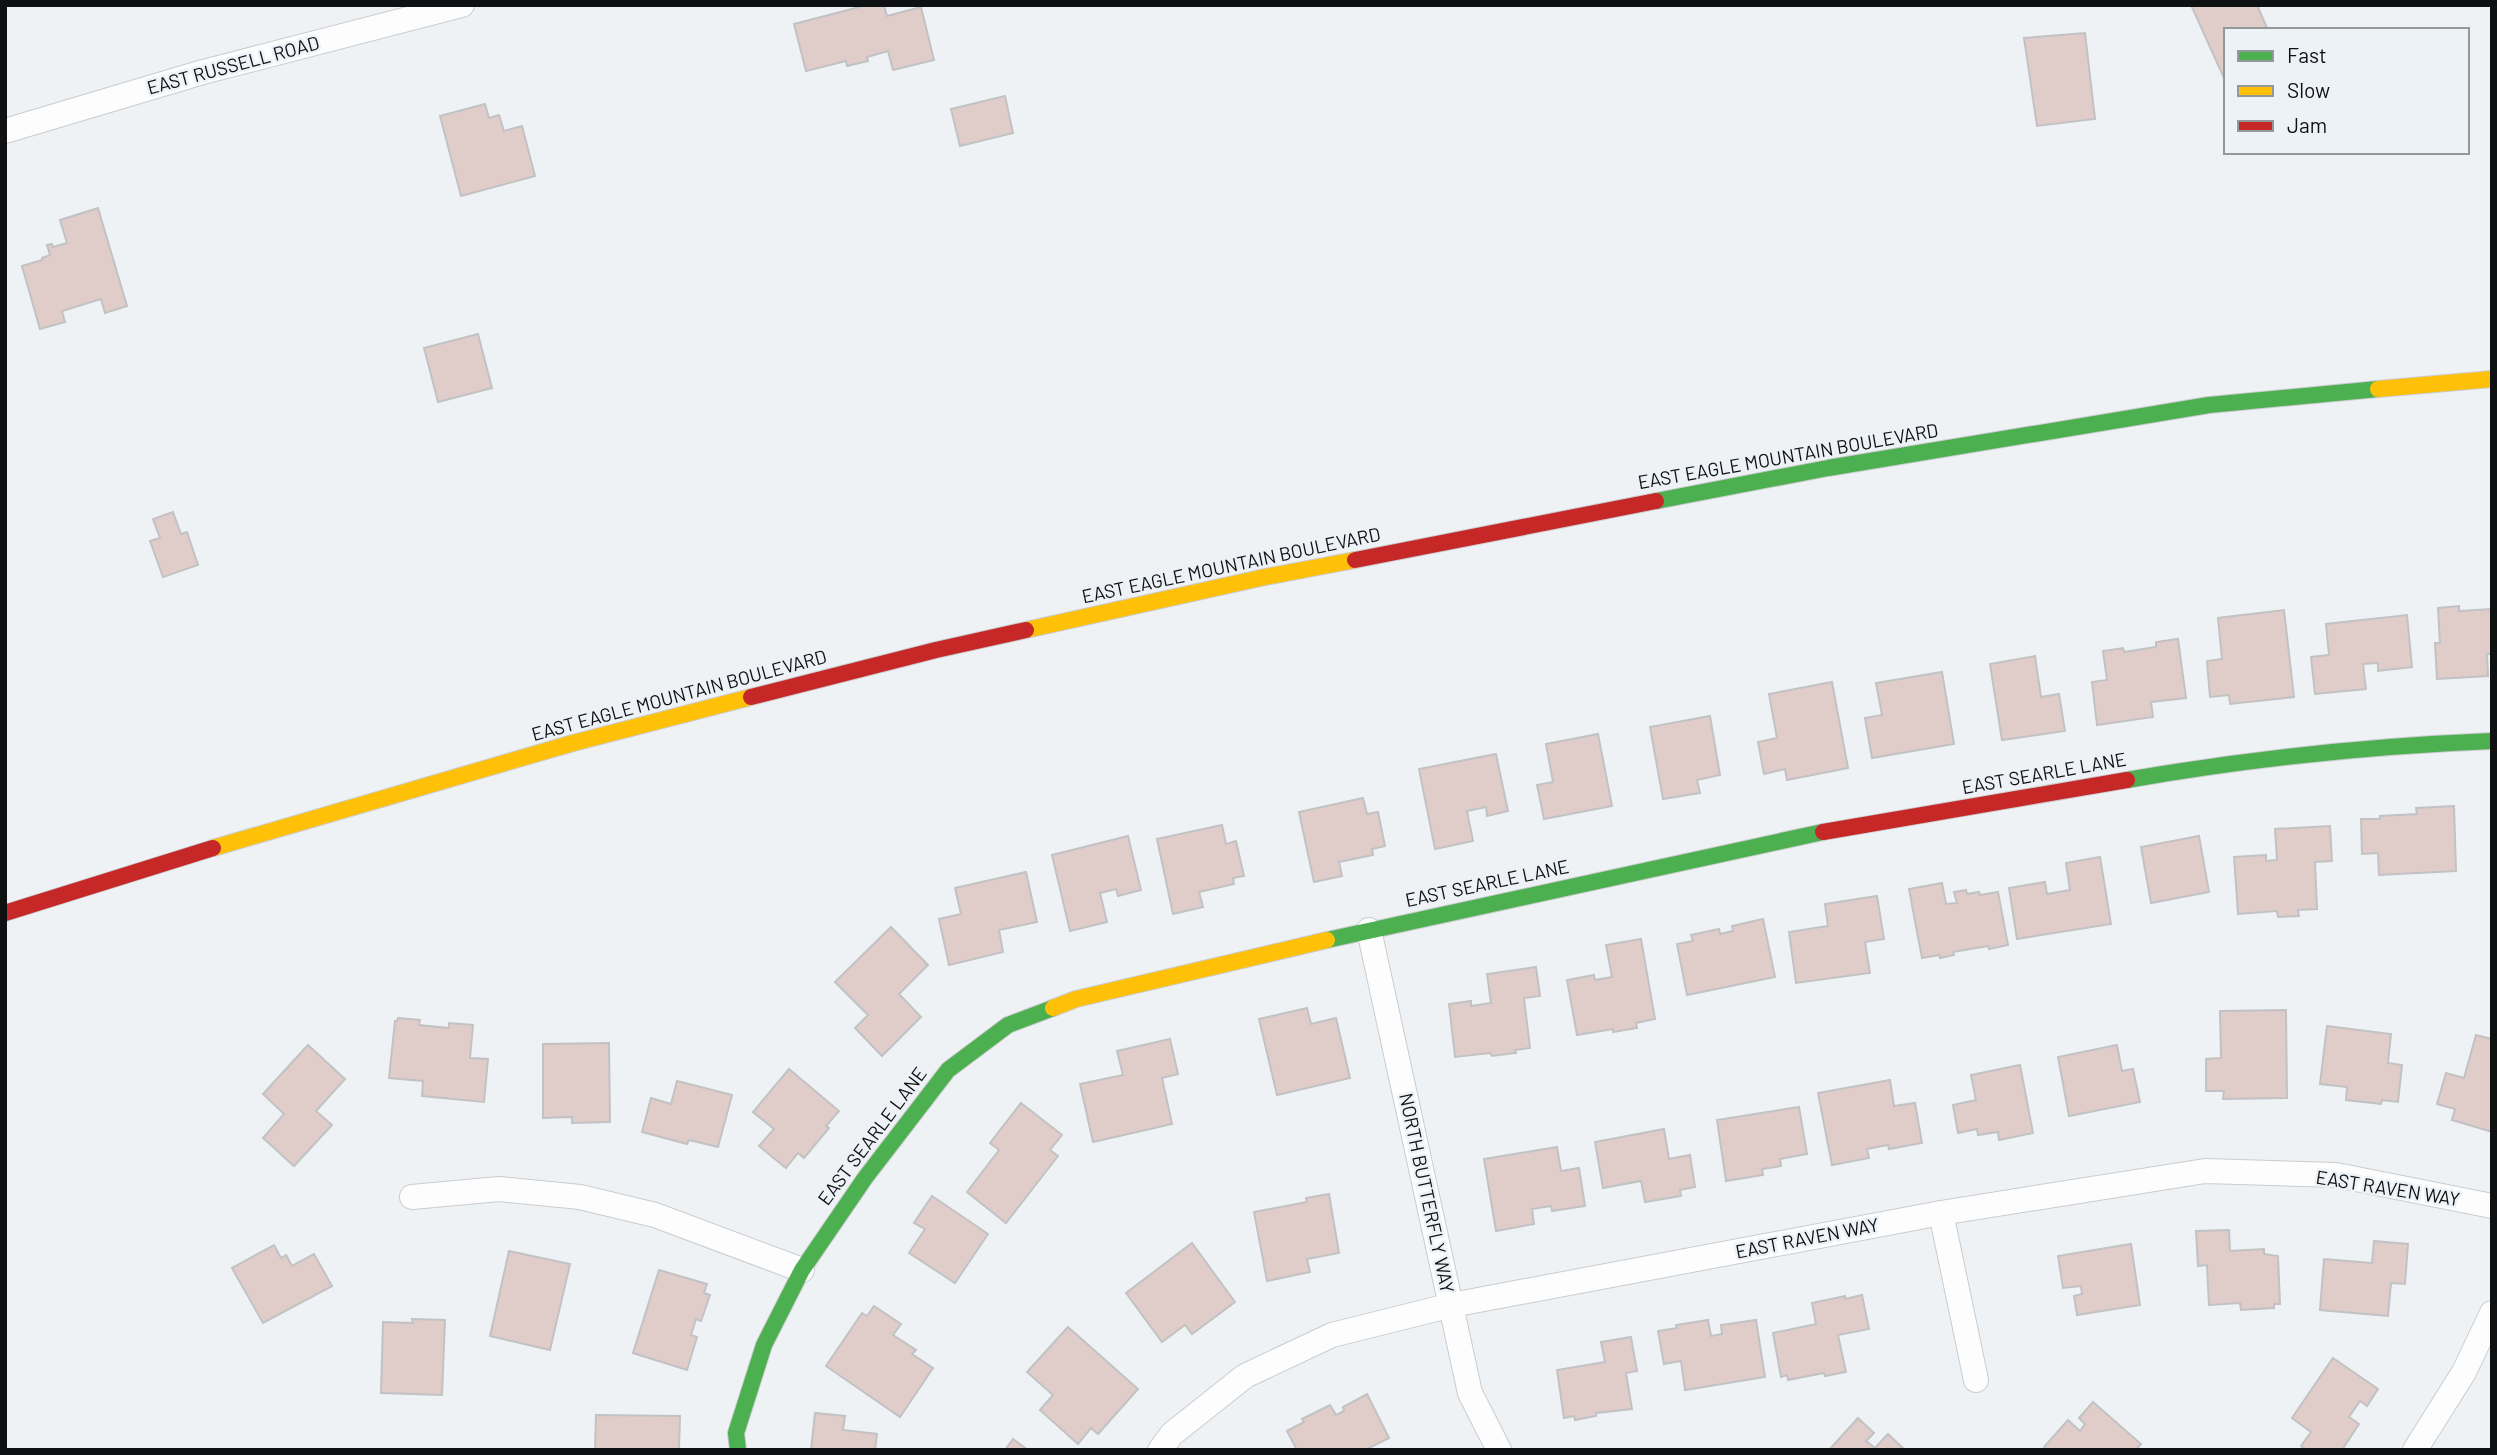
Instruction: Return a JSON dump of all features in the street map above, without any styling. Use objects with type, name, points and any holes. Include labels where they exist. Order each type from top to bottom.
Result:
[{"type":"main road","name":"EAST EAGLE MOUNTAIN BOULEVARD","points":[[5,913],[215,847],[573,743],[936,650],[1265,577],[1828,468],[2182,410],[2492,379]]},
{"type":"main road","name":"EAST SEARLE LANE","points":[[738,1450],[736,1433],[764,1345],[802,1270],[865,1178],[948,1070],[1008,1025],[1076,999],[1369,930],[1799,836],[2214,765],[2440,743],[2492,741]]},
{"type":"street","name":"EAST RUSSELL ROAD","points":[[5,131],[203,72],[462,5]]},
{"type":"street","name":"NORTH BUTTERFLY WAY","points":[[1369,930],[1470,1393],[1499,1450]]},
{"type":"street","name":"EAST RAVEN WAY","points":[[1160,1450],[1172,1434],[1245,1376],[1332,1335],[1452,1305],[1941,1213],[2205,1171],[2336,1175],[2492,1206]]},
{"type":"street","points":[[412,1197],[499,1189],[580,1197],[654,1214],[802,1270]]},
{"type":"street","points":[[1941,1213],[1976,1381]]},
{"type":"street","points":[[2415,1450],[2464,1372],[2492,1313]]},
{"type":"building","points":[[867,5],[884,5],[887,16],[921,7],[934,60],[893,70],[888,51],[867,57],[868,61],[847,66],[846,61],[806,71],[794,24]]},
{"type":"building","points":[[2191,5],[2257,5],[2267,28],[2224,28],[2224,78]]},
{"type":"building","points":[[2085,33],[2095,119],[2037,126],[2024,38]]},
{"type":"building","points":[[1005,96],[1013,133],[960,146],[951,109]]},
{"type":"building","points":[[485,104],[489,118],[499,115],[504,131],[522,126],[535,176],[461,196],[440,116]]},
{"type":"building","points":[[98,208],[127,306],[105,313],[101,299],[62,311],[65,322],[40,329],[22,266],[50,255],[47,245],[52,244],[53,247],[67,243],[60,220]]},
{"type":"building","points":[[478,334],[492,388],[438,402],[424,348]]},
{"type":"building","points":[[173,512],[181,534],[187,532],[198,565],[163,577],[150,541],[160,538],[153,519]]},
{"type":"building","points":[[2459,606],[2459,611],[2492,609],[2492,654],[2487,654],[2488,676],[2437,679],[2435,643],[2440,643],[2438,608]]},
{"type":"building","points":[[2284,610],[2294,697],[2230,704],[2229,695],[2210,697],[2207,661],[2222,659],[2218,618]]},
{"type":"building","points":[[2407,615],[2412,667],[2378,671],[2378,663],[2363,664],[2366,689],[2315,694],[2311,657],[2329,655],[2326,624]]},
{"type":"building","points":[[2178,639],[2186,698],[2151,702],[2153,717],[2097,725],[2092,682],[2107,680],[2103,651],[2123,648],[2124,652],[2156,647],[2156,642]]},
{"type":"building","points":[[2035,656],[2041,697],[2059,694],[2065,731],[2002,740],[1990,664]]},
{"type":"building","points":[[1942,672],[1954,744],[1872,758],[1865,718],[1882,715],[1876,683]]},
{"type":"building","points":[[1832,682],[1848,768],[1787,780],[1785,769],[1764,774],[1758,742],[1777,738],[1769,694]]},
{"type":"building","points":[[1710,716],[1720,775],[1697,780],[1700,793],[1663,799],[1650,727]]},
{"type":"building","points":[[1598,734],[1612,806],[1544,819],[1537,785],[1553,782],[1546,744]]},
{"type":"building","points":[[1496,754],[1508,811],[1487,816],[1486,807],[1467,811],[1473,841],[1435,849],[1419,769]]},
{"type":"building","points":[[1363,798],[1367,814],[1378,812],[1385,846],[1372,849],[1373,855],[1339,862],[1342,876],[1314,882],[1299,812]]},
{"type":"building","points":[[2454,806],[2456,871],[2379,875],[2378,853],[2362,854],[2361,819],[2417,814],[2416,808]]},
{"type":"building","points":[[1222,825],[1226,844],[1236,841],[1244,876],[1233,878],[1234,884],[1199,892],[1203,907],[1173,914],[1157,839]]},
{"type":"building","points":[[2330,826],[2332,861],[2315,862],[2317,909],[2298,910],[2299,916],[2278,917],[2277,911],[2238,914],[2234,857],[2266,855],[2266,861],[2277,860],[2275,829]]},
{"type":"building","points":[[1128,836],[1141,890],[1118,896],[1116,889],[1100,893],[1107,922],[1070,931],[1052,855]]},
{"type":"building","points":[[2199,836],[2209,892],[2151,903],[2141,847]]},
{"type":"building","points":[[2100,857],[2111,924],[2017,939],[2009,888],[2045,882],[2047,894],[2070,890],[2066,863]]},
{"type":"building","points":[[1026,872],[1037,922],[999,930],[1003,952],[949,965],[939,919],[961,914],[955,888]]},
{"type":"building","points":[[1942,883],[1946,904],[1957,903],[1954,892],[1966,890],[1967,894],[1979,892],[1980,895],[1998,892],[2008,945],[1953,952],[1954,955],[1940,958],[1939,955],[1922,958],[1909,889]]},
{"type":"building","points":[[1877,896],[1884,939],[1865,942],[1870,973],[1796,983],[1789,932],[1828,926],[1825,904]]},
{"type":"building","points":[[1763,919],[1775,977],[1687,995],[1677,944],[1693,941],[1691,935],[1719,929],[1720,934],[1733,931],[1732,926]]},
{"type":"building","points":[[891,927],[928,965],[899,994],[921,1017],[882,1056],[855,1028],[868,1015],[835,982]]},
{"type":"building","points":[[1641,939],[1655,1019],[1636,1023],[1637,1028],[1577,1035],[1567,980],[1594,975],[1595,980],[1612,977],[1606,945]]},
{"type":"building","points":[[1536,967],[1540,996],[1524,998],[1530,1048],[1492,1056],[1490,1053],[1455,1057],[1449,1004],[1471,1001],[1471,1006],[1491,1003],[1487,974]]},
{"type":"building","points":[[1307,1008],[1311,1024],[1336,1018],[1350,1078],[1277,1095],[1259,1019]]},
{"type":"building","points":[[2286,1010],[2287,1098],[2223,1099],[2224,1091],[2206,1091],[2206,1059],[2221,1058],[2220,1011]]},
{"type":"building","points":[[398,1018],[420,1020],[419,1025],[449,1028],[449,1023],[473,1025],[470,1058],[488,1059],[484,1102],[422,1096],[423,1081],[389,1078],[395,1021]]},
{"type":"building","points":[[2327,1026],[2391,1034],[2388,1063],[2402,1065],[2398,1102],[2382,1100],[2381,1104],[2346,1100],[2347,1087],[2320,1084]]},
{"type":"building","points":[[2476,1035],[2492,1039],[2492,1132],[2452,1120],[2455,1109],[2437,1104],[2446,1073],[2464,1078]]},
{"type":"building","points":[[1170,1039],[1178,1074],[1162,1078],[1172,1124],[1093,1142],[1080,1084],[1123,1075],[1117,1051]]},
{"type":"building","points":[[609,1043],[610,1122],[572,1123],[572,1117],[543,1118],[543,1044]]},
{"type":"building","points":[[308,1045],[345,1079],[316,1111],[332,1125],[294,1166],[263,1138],[284,1114],[263,1094]]},
{"type":"building","points":[[2117,1045],[2122,1071],[2133,1069],[2140,1102],[2069,1116],[2058,1057]]},
{"type":"building","points":[[2020,1065],[2033,1133],[1999,1140],[1998,1132],[1978,1135],[1977,1129],[1958,1133],[1953,1105],[1976,1100],[1971,1075]]},
{"type":"building","points":[[789,1069],[839,1111],[826,1126],[829,1128],[804,1158],[798,1153],[786,1168],[759,1146],[774,1129],[753,1112]]},
{"type":"building","points":[[1890,1080],[1894,1106],[1915,1103],[1922,1143],[1889,1149],[1888,1145],[1867,1149],[1869,1158],[1832,1165],[1818,1093]]},
{"type":"building","points":[[677,1081],[732,1095],[718,1147],[689,1140],[687,1144],[642,1132],[651,1098],[671,1104]]},
{"type":"building","points":[[1021,1103],[1062,1135],[1050,1150],[1058,1156],[1006,1223],[967,1192],[999,1150],[990,1143]]},
{"type":"building","points":[[1799,1107],[1807,1154],[1780,1159],[1781,1166],[1762,1169],[1763,1175],[1726,1181],[1717,1120]]},
{"type":"building","points":[[1664,1129],[1669,1159],[1690,1155],[1695,1187],[1680,1190],[1681,1196],[1645,1202],[1641,1181],[1603,1188],[1595,1142]]},
{"type":"building","points":[[1557,1147],[1561,1171],[1579,1168],[1585,1206],[1552,1211],[1551,1206],[1532,1209],[1534,1224],[1496,1231],[1484,1159]]},
{"type":"building","points":[[1329,1194],[1339,1253],[1307,1259],[1310,1272],[1267,1281],[1254,1212],[1307,1202],[1306,1198]]},
{"type":"building","points":[[932,1196],[988,1234],[955,1283],[909,1253],[925,1229],[914,1223]]},
{"type":"building","points":[[2229,1230],[2230,1251],[2264,1249],[2264,1254],[2278,1256],[2280,1304],[2274,1304],[2274,1308],[2241,1310],[2240,1303],[2209,1305],[2207,1265],[2198,1266],[2196,1231]]},
{"type":"building","points":[[2374,1241],[2408,1244],[2405,1284],[2391,1283],[2388,1316],[2320,1310],[2324,1259],[2372,1263]]},
{"type":"building","points":[[1192,1243],[1235,1302],[1192,1334],[1185,1325],[1162,1342],[1126,1293]]},
{"type":"building","points":[[2131,1244],[2140,1305],[2077,1315],[2074,1296],[2082,1294],[2081,1286],[2063,1288],[2058,1256]]},
{"type":"building","points":[[274,1245],[281,1258],[286,1255],[292,1266],[314,1254],[332,1286],[263,1323],[232,1268]]},
{"type":"building","points":[[509,1251],[570,1264],[550,1350],[490,1336]]},
{"type":"building","points":[[659,1270],[707,1284],[704,1293],[710,1295],[701,1321],[696,1319],[691,1335],[697,1337],[687,1370],[633,1353]]},
{"type":"building","points":[[1862,1295],[1869,1329],[1838,1335],[1846,1372],[1788,1380],[1787,1375],[1781,1377],[1773,1333],[1816,1324],[1812,1303]]},
{"type":"building","points":[[874,1306],[901,1324],[893,1335],[916,1350],[912,1354],[933,1368],[900,1417],[826,1366],[862,1313],[867,1316]]},
{"type":"building","points":[[412,1319],[445,1320],[442,1395],[381,1393],[383,1322],[413,1323]]},
{"type":"building","points":[[1708,1320],[1711,1336],[1722,1334],[1721,1325],[1756,1320],[1765,1377],[1685,1390],[1681,1361],[1664,1364],[1658,1331]]},
{"type":"building","points":[[1068,1327],[1138,1389],[1098,1434],[1091,1428],[1078,1444],[1040,1410],[1053,1395],[1027,1372]]},
{"type":"building","points":[[1631,1337],[1637,1371],[1626,1373],[1632,1409],[1596,1413],[1596,1416],[1575,1420],[1574,1416],[1564,1418],[1557,1370],[1605,1362],[1601,1342]]},
{"type":"building","points":[[2333,1358],[2378,1389],[2367,1406],[2360,1401],[2349,1417],[2359,1424],[2342,1450],[2306,1450],[2301,1446],[2311,1432],[2292,1418]]},
{"type":"building","points":[[1367,1394],[1389,1438],[1365,1450],[1297,1450],[1287,1431],[1304,1422],[1302,1419],[1330,1405],[1336,1415],[1344,1411],[1343,1407]]},
{"type":"building","points":[[2093,1402],[2141,1444],[2136,1450],[2046,1450],[2044,1447],[2068,1420],[2080,1431],[2085,1424],[2079,1418]]},
{"type":"building","points":[[815,1413],[845,1416],[843,1430],[877,1434],[875,1450],[811,1450]]},
{"type":"building","points":[[596,1415],[680,1416],[679,1450],[595,1450]]},
{"type":"building","points":[[1858,1418],[1874,1433],[1866,1441],[1875,1448],[1888,1434],[1905,1450],[1829,1450]]},
{"type":"building","points":[[1013,1439],[1028,1450],[1005,1450]]},
{"type":"traffic: fast","points":[[1656,501],[1828,468],[2209,405],[2378,389]]},
{"type":"traffic: fast","points":[[2127,780],[2309,754],[2492,741]]},
{"type":"traffic: fast","points":[[1327,940],[1823,832]]},
{"type":"traffic: fast","points":[[738,1450],[736,1433],[764,1345],[802,1270],[865,1178],[948,1070],[1008,1025],[1053,1008]]},
{"type":"traffic: slow","points":[[2378,389],[2492,379]]},
{"type":"traffic: slow","points":[[1026,630],[1265,577],[1355,560]]},
{"type":"traffic: slow","points":[[213,848],[573,743],[751,697]]},
{"type":"traffic: slow","points":[[1053,1008],[1076,999],[1327,940]]},
{"type":"traffic: jam","points":[[1355,560],[1656,501]]},
{"type":"traffic: jam","points":[[751,697],[1026,630]]},
{"type":"traffic: jam","points":[[1823,832],[2127,780]]},
{"type":"traffic: jam","points":[[5,913],[213,848]]}]
